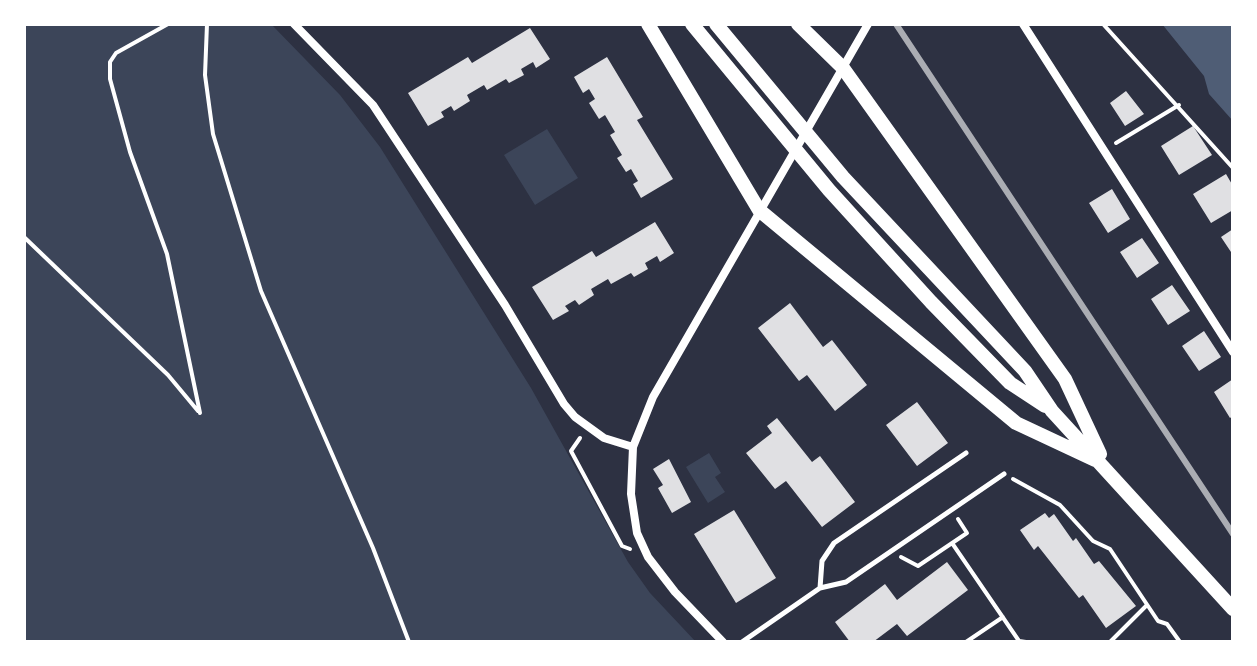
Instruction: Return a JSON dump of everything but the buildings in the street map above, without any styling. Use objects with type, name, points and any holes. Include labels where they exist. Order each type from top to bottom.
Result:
[{"type":"main road","points":[[648,24],[759,210],[1016,423],[1106,466]]},
{"type":"main road","points":[[692,24],[819,178],[931,302],[1010,383],[1052,411]]},
{"type":"main road","points":[[716,24],[843,177],[1025,371],[1052,411],[1106,466],[1233,609]]},
{"type":"main road","points":[[798,24],[843,68],[1065,379],[1106,466]]},
{"type":"street","points":[[294,24],[373,105],[505,305],[554,391],[587,426],[604,438],[633,447]]},
{"type":"street","points":[[723,642],[675,592],[648,557],[637,533],[633,513],[633,447],[653,397],[868,24]]},
{"type":"street","points":[[1023,24],[1233,352]]},
{"type":"lane","points":[[820,588],[822,561],[834,543],[966,453]]},
{"type":"lane","points":[[742,642],[820,588],[846,582],[1004,474]]},
{"type":"path","points":[[24,237],[168,375],[200,413],[167,254],[130,152],[110,79],[110,62],[116,53],[168,24]]},
{"type":"path","points":[[207,24],[205,75],[213,134],[261,291],[373,548],[409,642]]},
{"type":"path","points":[[1103,24],[1233,168]]},
{"type":"path","points":[[1104,151],[1179,105]]},
{"type":"path","points":[[587,426],[571,451],[622,546],[648,557]]},
{"type":"path","points":[[1004,474],[1060,505],[1093,541],[1110,549],[1147,605],[1178,641]]},
{"type":"path","points":[[894,549],[902,559],[918,566],[967,533],[952,510]]},
{"type":"path","points":[[952,543],[1019,641],[1026,642]]},
{"type":"path","points":[[1110,642],[1147,605]]},
{"type":"path","points":[[966,642],[1003,617]]},
{"type":"shaded area","points":[[24,24],[271,24],[340,95],[380,147],[531,388],[628,562],[650,593],[696,642],[24,642]]},
{"type":"shaded area","points":[[1162,24],[1233,24],[1233,121],[1209,94],[1204,76]]},
{"type":"shaded area","points":[[547,129],[578,178],[535,205],[504,155]]},
{"type":"shaded area","points":[[709,453],[721,473],[715,477],[725,492],[708,503],[686,467]]},
{"type":"railway","points":[[896,24],[1233,534]]}]
